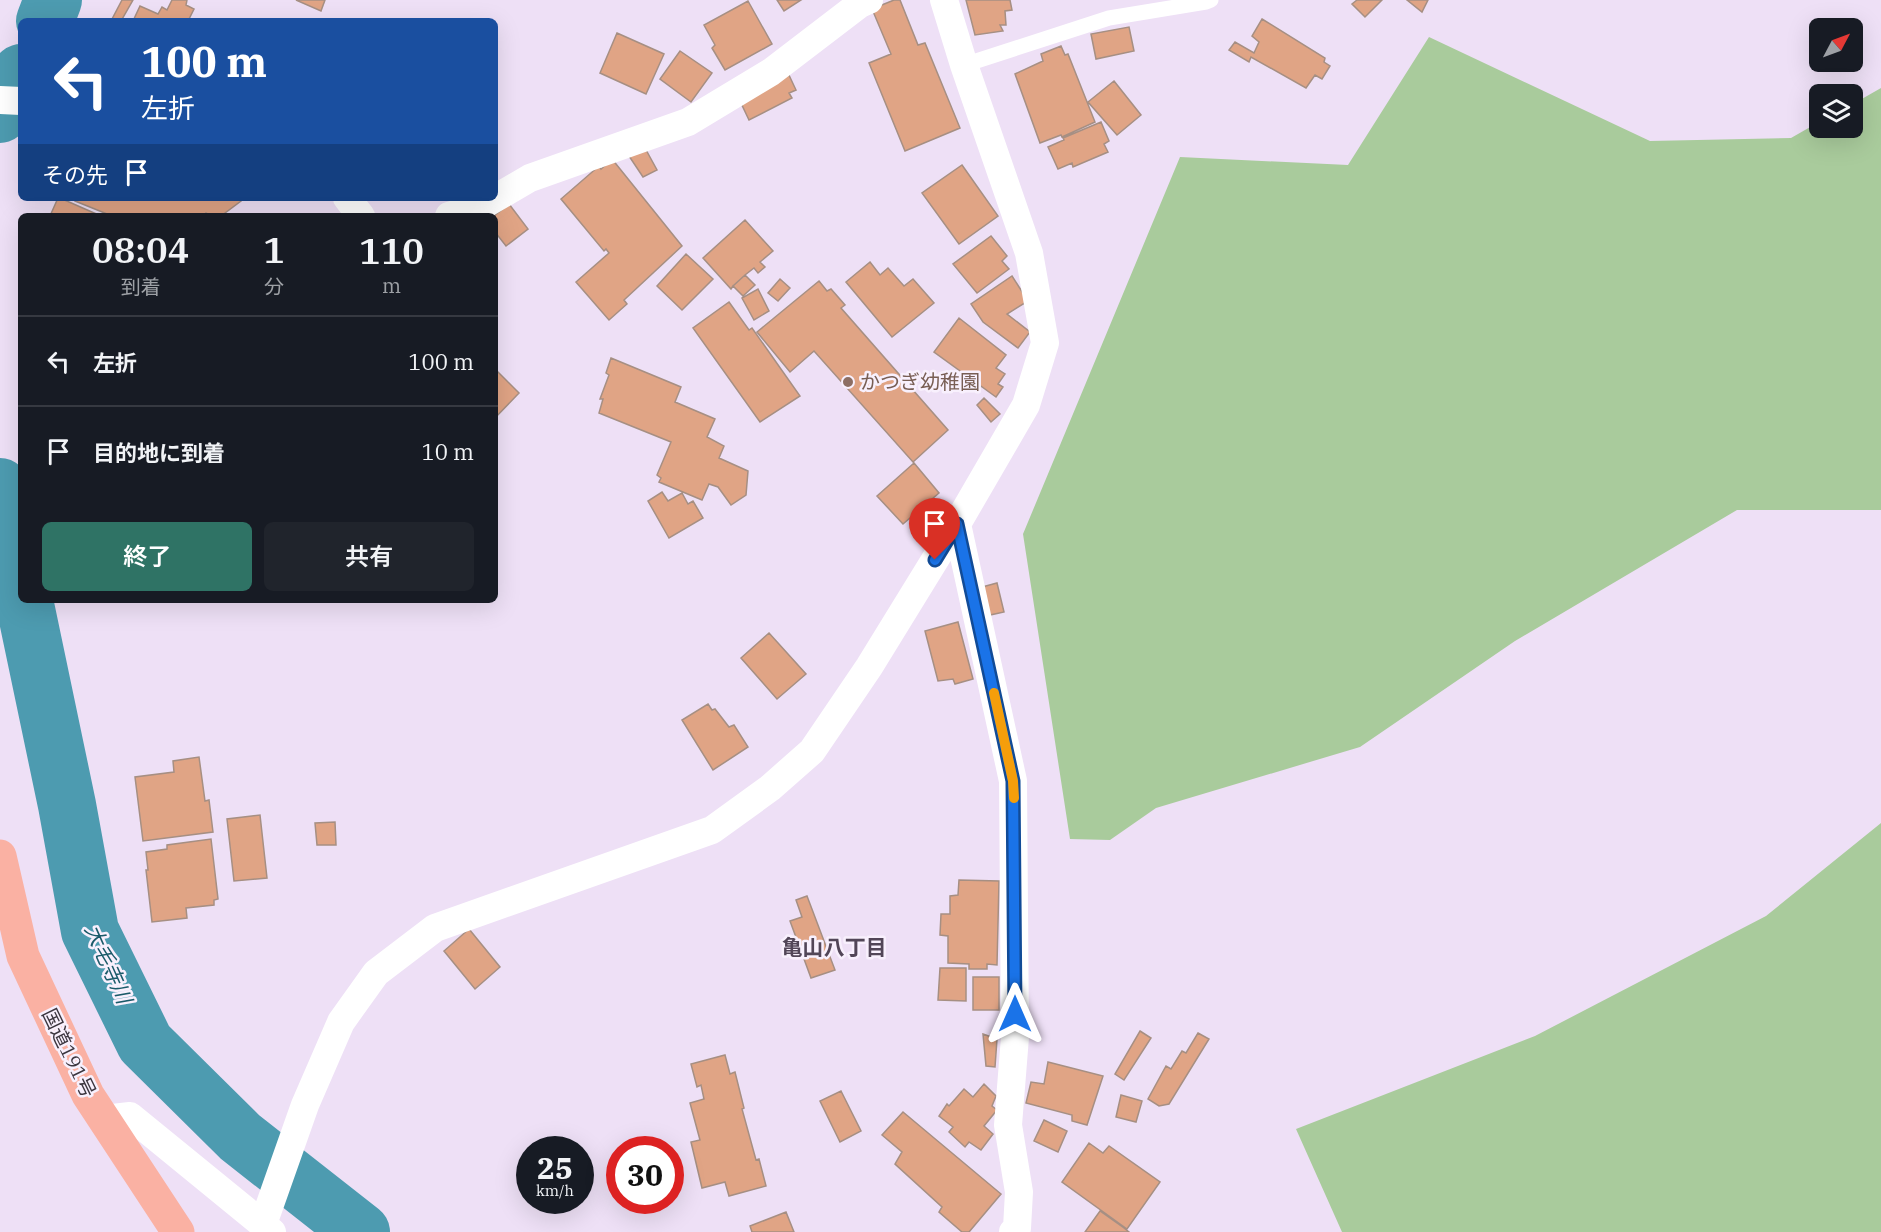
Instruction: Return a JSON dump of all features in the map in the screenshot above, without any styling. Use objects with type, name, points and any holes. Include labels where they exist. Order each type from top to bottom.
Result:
[{"type":"highway","name":"国道191号","points":[[0,856],[23,956],[88,1095],[178,1232]]},
{"type":"street","points":[[498,197],[530,178],[688,122],[771,72],[868,0]]},
{"type":"street","points":[[104,1119],[130,1116],[269,1219],[305,1105],[341,1022],[376,973],[435,928],[712,830],[770,788],[812,751],[869,667],[957,524],[1026,405],[1045,343],[1029,253],[944,0]]},
{"type":"street","points":[[0,100],[18,101]]},
{"type":"street","points":[[349,201],[359,213]]},
{"type":"street","points":[[459,213],[491,201]]},
{"type":"street","points":[[957,524],[1013,781],[1015,1037],[1008,1125],[1019,1192],[1017,1228],[1014,1232]]},
{"type":"lane","points":[[964,65],[1109,18],[1211,0]]},
{"type":"green space","points":[[1429,37],[1650,141],[1791,138],[1809,128],[1809,138],[1863,138],[1863,98],[1881,88],[1881,510],[1737,510],[1515,641],[1360,747],[1156,808],[1110,840],[1070,839],[1023,534],[1180,157],[1348,165]]},
{"type":"green space","points":[[1881,823],[1881,1232],[1342,1232],[1296,1129],[1535,1036],[1766,916]]},
{"type":"building","points":[[122,0],[133,0],[123,18],[113,18]]},
{"type":"building","points":[[172,0],[187,0],[186,5],[194,9],[190,18],[134,18],[140,6],[158,14],[162,7],[167,10]]},
{"type":"building","points":[[296,0],[325,0],[321,11]]},
{"type":"building","points":[[777,0],[801,0],[784,11]]},
{"type":"building","points":[[894,0],[900,0],[918,45],[925,43],[960,128],[905,151],[869,63],[891,54],[872,9]]},
{"type":"building","points":[[966,0],[1010,0],[1012,10],[1005,11],[1006,25],[1000,25],[1003,31],[975,35]]},
{"type":"building","points":[[1357,0],[1382,0],[1365,17],[1352,4]]},
{"type":"building","points":[[1407,0],[1428,0],[1422,12]]},
{"type":"building","points":[[748,1],[772,44],[725,70],[712,48],[715,45],[704,25]]},
{"type":"building","points":[[1262,19],[1325,58],[1324,62],[1330,66],[1322,79],[1315,75],[1306,88],[1251,57],[1249,62],[1229,50],[1235,42],[1254,53],[1259,42],[1252,36]]},
{"type":"building","points":[[1129,27],[1134,51],[1096,59],[1091,34]]},
{"type":"building","points":[[617,33],[664,54],[646,94],[600,73]]},
{"type":"building","points":[[1061,46],[1065,55],[1068,54],[1095,122],[1062,137],[1061,135],[1040,143],[1015,74],[1043,61],[1041,54]]},
{"type":"building","points":[[680,51],[712,73],[691,102],[660,79]]},
{"type":"building","points":[[788,73],[796,90],[789,93],[792,98],[749,120],[740,101]]},
{"type":"building","points":[[1114,81],[1141,115],[1117,135],[1088,102]]},
{"type":"building","points":[[1101,122],[1109,141],[1104,144],[1108,152],[1073,167],[1072,163],[1058,169],[1048,147]]},
{"type":"building","points":[[645,148],[657,170],[643,177],[629,156]]},
{"type":"building","points":[[612,159],[682,246],[624,300],[627,304],[609,320],[576,282],[609,253],[606,249],[604,251],[561,199],[599,166],[601,169]]},
{"type":"building","points":[[962,165],[998,216],[959,244],[922,193]]},
{"type":"building","points":[[57,201],[67,201],[94,213],[51,213]]},
{"type":"building","points":[[75,201],[241,201],[225,213],[105,213]]},
{"type":"building","points":[[509,204],[528,229],[506,246],[498,236],[498,213]]},
{"type":"building","points":[[745,220],[773,251],[760,262],[765,267],[758,273],[754,268],[745,275],[755,285],[743,296],[733,286],[731,289],[703,258]]},
{"type":"building","points":[[991,236],[1007,256],[1002,261],[1009,269],[977,293],[953,264]]},
{"type":"building","points":[[686,254],[713,279],[682,310],[657,286]]},
{"type":"building","points":[[870,262],[880,275],[888,268],[904,286],[913,279],[934,303],[892,337],[846,282]]},
{"type":"building","points":[[745,275],[755,285],[743,296],[733,286]]},
{"type":"building","points":[[1012,276],[1028,301],[1007,314],[1030,332],[1018,348],[983,322],[971,304]]},
{"type":"building","points":[[780,279],[790,288],[778,301],[768,293]]},
{"type":"building","points":[[819,281],[827,291],[831,289],[845,305],[841,308],[948,430],[913,462],[814,351],[790,372],[757,332]]},
{"type":"building","points":[[758,289],[769,311],[754,320],[742,298]]},
{"type":"building","points":[[729,302],[749,330],[752,328],[800,396],[760,422],[693,328]]},
{"type":"building","points":[[959,318],[1006,355],[996,368],[1005,374],[998,384],[1003,387],[996,397],[934,352]]},
{"type":"building","points":[[611,358],[681,387],[675,402],[715,419],[707,437],[724,446],[719,458],[748,471],[746,495],[731,505],[718,487],[709,484],[702,500],[659,482],[661,478],[657,475],[671,442],[599,413],[603,399],[600,399],[609,375],[606,373]]},
{"type":"building","points":[[498,372],[519,393],[498,415]]},
{"type":"building","points":[[984,398],[1000,414],[991,422],[977,405]]},
{"type":"building","points":[[914,463],[939,493],[903,524],[877,496]]},
{"type":"building","points":[[662,492],[668,501],[682,493],[688,504],[693,501],[703,518],[669,538],[648,501]]},
{"type":"building","points":[[997,583],[1004,612],[990,615],[982,587]]},
{"type":"building","points":[[958,622],[973,679],[955,684],[953,679],[938,681],[925,631]]},
{"type":"building","points":[[769,633],[806,674],[777,699],[741,658]]},
{"type":"building","points":[[708,704],[729,727],[734,725],[748,747],[713,770],[682,720]]},
{"type":"building","points":[[199,757],[205,801],[209,800],[213,832],[143,841],[135,777],[174,772],[173,761]]},
{"type":"building","points":[[260,815],[267,878],[234,881],[227,819]]},
{"type":"building","points":[[335,822],[336,845],[317,845],[315,823]]},
{"type":"building","points":[[211,839],[218,899],[214,900],[214,905],[186,908],[187,918],[152,922],[146,852],[167,849],[167,845]]},
{"type":"building","points":[[959,880],[999,881],[997,965],[987,964],[987,969],[969,969],[969,964],[948,963],[948,936],[940,935],[941,914],[950,914],[950,896],[958,895]]},
{"type":"building","points":[[807,896],[835,970],[811,978],[790,921],[802,917],[796,900]]},
{"type":"building","points":[[469,929],[500,967],[475,989],[444,951]]},
{"type":"building","points":[[940,968],[966,968],[966,1001],[938,1000]]},
{"type":"building","points":[[973,977],[999,977],[999,1010],[973,1010]]},
{"type":"building","points":[[1140,1031],[1151,1038],[1124,1080],[1115,1074]]},
{"type":"building","points":[[1198,1033],[1209,1039],[1169,1104],[1159,1106],[1148,1099],[1166,1066],[1171,1069],[1182,1051],[1186,1053]]},
{"type":"building","points":[[983,1034],[997,1039],[995,1067],[986,1066]]},
{"type":"building","points":[[725,1055],[730,1074],[735,1072],[744,1108],[742,1109],[756,1160],[759,1159],[766,1186],[729,1196],[725,1182],[702,1188],[691,1142],[700,1140],[690,1103],[704,1099],[701,1085],[697,1087],[691,1064]]},
{"type":"building","points":[[1048,1062],[1103,1076],[1087,1125],[1072,1121],[1072,1115],[1026,1103],[1031,1082],[1044,1084]]},
{"type":"building","points":[[984,1084],[996,1096],[992,1106],[997,1110],[984,1126],[993,1134],[981,1150],[969,1142],[965,1147],[949,1132],[953,1127],[939,1116],[947,1104],[949,1106],[964,1089],[973,1097]]},
{"type":"building","points":[[841,1091],[861,1131],[840,1142],[820,1101]]},
{"type":"building","points":[[1121,1095],[1142,1101],[1136,1122],[1116,1117]]},
{"type":"building","points":[[903,1112],[1001,1194],[969,1232],[962,1232],[939,1212],[942,1207],[895,1164],[902,1152],[882,1135]]},
{"type":"building","points":[[1044,1120],[1067,1131],[1058,1152],[1034,1141]]},
{"type":"building","points":[[1089,1143],[1103,1153],[1109,1146],[1160,1182],[1127,1229],[1062,1182]]},
{"type":"building","points":[[1100,1211],[1124,1228],[1129,1232],[1085,1232]]},
{"type":"building","points":[[786,1212],[794,1232],[752,1232],[750,1226]]},
{"type":"waterway","name":"大毛寺川","points":[[46,18],[53,0]]},
{"type":"waterway","name":"大毛寺川","points":[[0,114],[18,79]]},
{"type":"waterway","name":"大毛寺川","points":[[0,487],[18,573]]},
{"type":"waterway","name":"大毛寺川","points":[[25,603],[67,805],[90,931],[145,1043],[240,1137],[361,1232]]},
{"type":"slow traffic","points":[[994,693],[1013,781],[1014,798]]},
{"type":"place","name":"かつぎ幼稚園","points":[[848,382]]},
{"type":"district","name":"亀山八丁目","points":[[834,948]]},
{"type":"route","points":[[935,560],[957,524],[1013,781],[1015,1014]]}]
